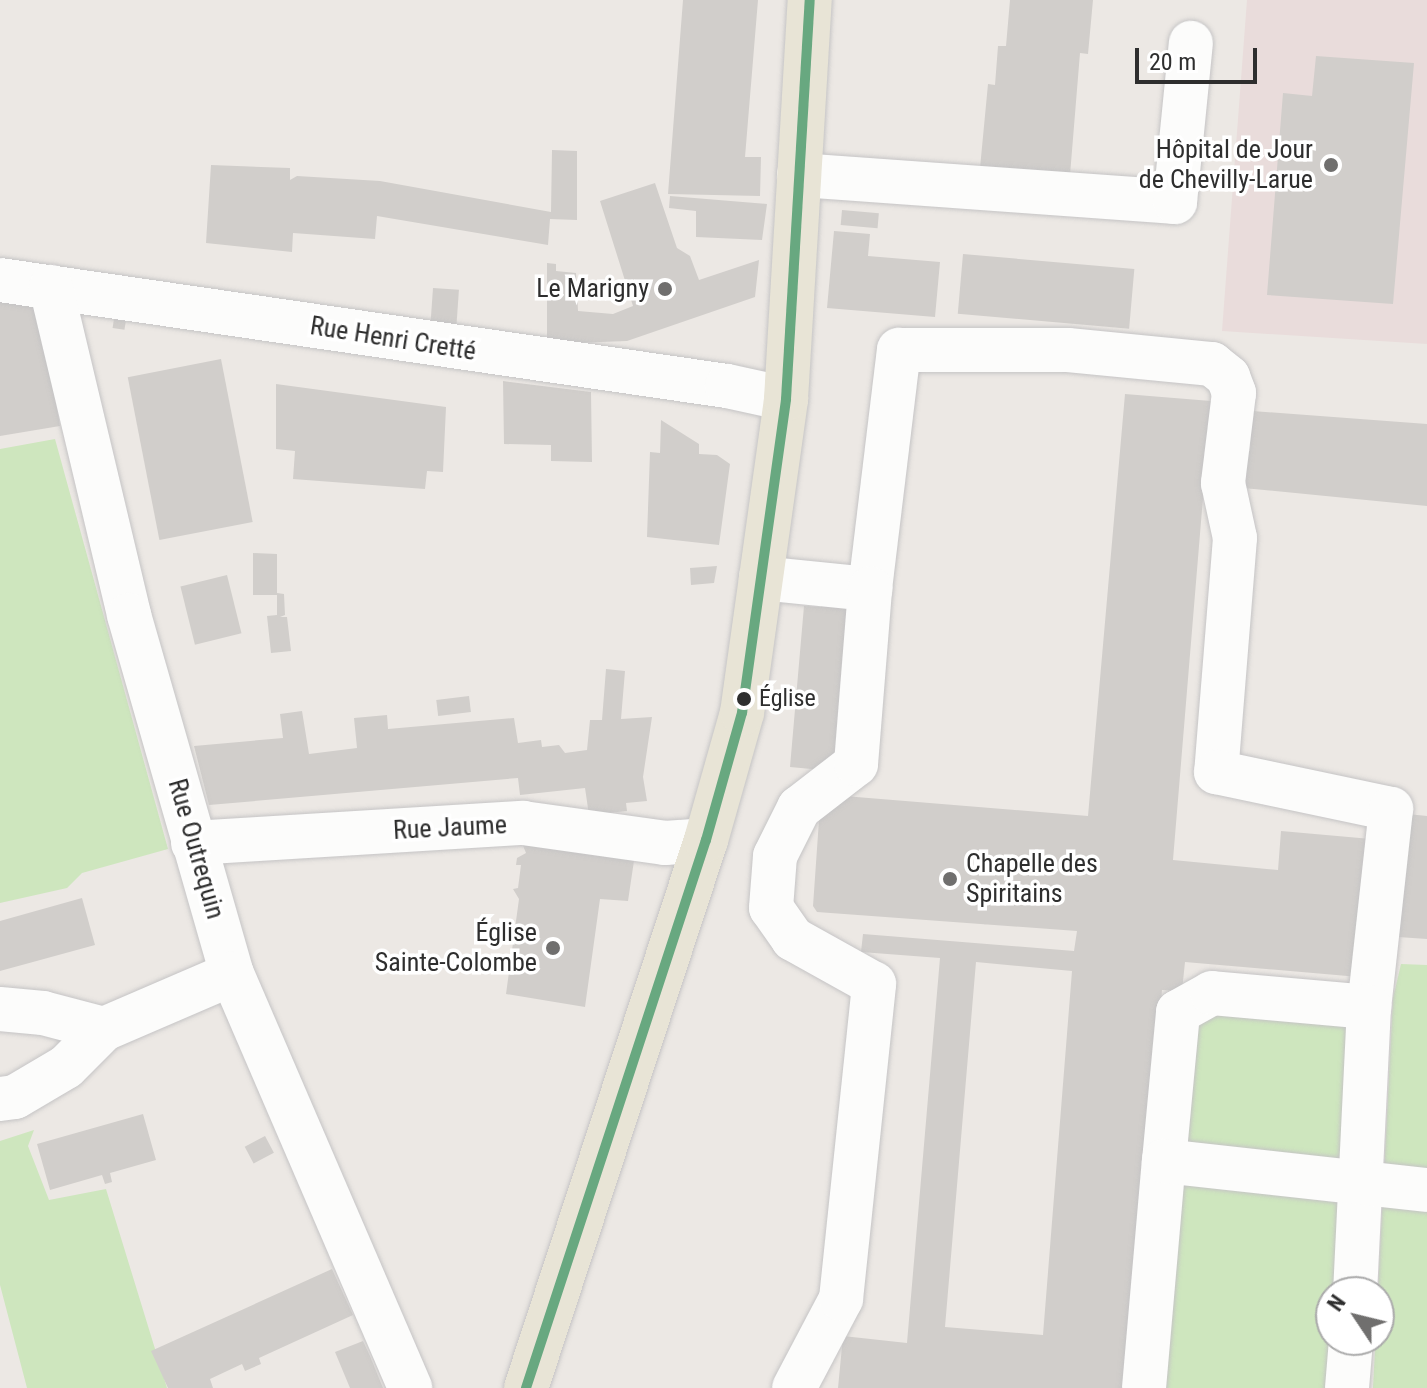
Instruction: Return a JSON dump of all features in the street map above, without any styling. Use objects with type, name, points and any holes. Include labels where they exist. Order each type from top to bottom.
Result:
[{"type":"main road","points":[[526,1388],[706,840],[742,713],[786,399],[810,0]]},
{"type":"street","points":[[799,175],[1175,202],[1191,43]]},
{"type":"street","name":"Rue Henri Cretté","points":[[0,280],[727,386],[786,399]]},
{"type":"street","name":"Rue Outrequin","points":[[51,287],[129,615],[232,974],[410,1388]]},
{"type":"street","points":[[794,1388],[841,1299],[874,984],[793,939],[771,908],[775,856],[799,808],[856,764],[870,589],[899,350],[1068,350],[1212,364],[1228,377],[1234,393],[1223,483],[1235,538],[1216,772],[1391,809],[1369,1007],[1365,1183],[1356,1276]]},
{"type":"street","points":[[761,578],[870,589]]},
{"type":"street","name":"Rue Jaume","points":[[193,843],[523,823],[665,843],[706,840]]},
{"type":"street","points":[[0,1099],[15,1097],[66,1067],[104,1029],[232,974]]},
{"type":"street","points":[[1144,1388],[1178,1012],[1212,993],[1369,1007]]},
{"type":"street","points":[[0,1009],[43,1013],[104,1029]]},
{"type":"street","points":[[1164,1161],[1427,1190]]},
{"type":"street","points":[[1347,1388],[1350,1356]]},
{"type":"shaded area","name":"Hôpital de Jour de Chevilly-Larue","points":[[1247,0],[1427,0],[1427,344],[1222,331]]},
{"type":"green space","points":[[55,439],[168,849],[82,873],[67,888],[0,903],[0,449]]},
{"type":"green space","points":[[1401,964],[1427,965],[1427,1388],[1373,1388],[1375,1356],[1395,1356],[1395,1276],[1379,1276],[1393,998]]},
{"type":"green space","points":[[1200,1010],[1351,1021],[1346,1147],[1337,1163],[1196,1146],[1188,1141]]},
{"type":"green space","points":[[34,1130],[28,1146],[49,1200],[106,1189],[167,1388],[27,1388],[0,1285],[0,1141]]},
{"type":"green space","points":[[1184,1181],[1347,1204],[1344,1276],[1315,1276],[1315,1356],[1334,1356],[1335,1388],[1159,1388]]},
{"type":"building","points":[[683,0],[758,0],[745,157],[761,157],[760,196],[668,194]]},
{"type":"building","points":[[1010,0],[1093,0],[1088,54],[1080,53],[1070,175],[980,168],[988,84],[995,85],[998,46],[1006,46]]},
{"type":"building","points":[[1316,56],[1414,63],[1393,304],[1267,295],[1283,93],[1312,96]]},
{"type":"building","points":[[552,150],[577,151],[577,220],[550,219],[548,245],[377,216],[375,239],[293,233],[292,252],[206,243],[211,165],[290,168],[290,180],[297,176],[380,181],[551,212]]},
{"type":"building","points":[[655,183],[677,248],[690,256],[699,280],[759,260],[755,297],[627,341],[547,344],[547,263],[556,264],[556,271],[576,273],[578,311],[613,314],[633,306],[600,201]]},
{"type":"building","points":[[670,196],[767,204],[762,240],[696,237],[696,211],[669,208]]},
{"type":"building","points":[[842,210],[879,213],[878,228],[841,225]]},
{"type":"building","points":[[834,231],[870,234],[868,256],[940,262],[935,317],[827,308]]},
{"type":"building","points":[[963,254],[1134,269],[1129,329],[958,314]]},
{"type":"building","points":[[433,288],[459,290],[456,329],[430,327]]},
{"type":"building","points":[[0,299],[38,299],[60,426],[0,436]]},
{"type":"building","points":[[114,319],[126,321],[124,330],[113,328]]},
{"type":"building","points":[[221,359],[253,522],[159,540],[128,377]]},
{"type":"building","points":[[503,381],[591,392],[592,462],[551,461],[551,445],[504,444]]},
{"type":"building","points":[[276,384],[446,407],[443,472],[427,471],[425,489],[293,479],[295,451],[276,449]]},
{"type":"building","points":[[1125,394],[1211,401],[1173,860],[1278,870],[1281,831],[1371,839],[1359,977],[1185,962],[1182,991],[1162,990],[1128,1388],[838,1388],[843,1336],[907,1343],[940,958],[861,952],[863,934],[1074,951],[1077,931],[817,912],[813,906],[819,820],[832,795],[1088,816]],"holes":[[[976,962],[1072,971],[1043,1335],[945,1327]]]},
{"type":"building","points":[[1252,411],[1427,424],[1427,506],[1233,487],[1236,451],[1250,451]]},
{"type":"building","points":[[661,420],[699,444],[699,454],[717,455],[730,464],[719,545],[647,537],[650,452],[660,453]]},
{"type":"building","points":[[253,553],[277,554],[277,593],[284,594],[285,615],[280,617],[287,617],[291,651],[271,653],[267,616],[277,615],[277,595],[253,595]]},
{"type":"building","points":[[717,566],[714,583],[691,585],[690,568]]},
{"type":"building","points":[[227,575],[242,633],[195,645],[180,587]]},
{"type":"building","points":[[821,601],[847,603],[833,771],[790,767],[804,606],[821,607]]},
{"type":"building","points":[[606,669],[625,671],[621,719],[652,717],[643,777],[647,801],[626,803],[627,811],[589,815],[585,788],[520,795],[518,778],[209,805],[194,746],[283,738],[280,714],[302,711],[309,754],[357,748],[354,718],[387,715],[388,729],[514,718],[518,743],[541,740],[542,747],[559,745],[565,753],[587,750],[590,720],[602,720]]},
{"type":"building","points":[[469,696],[471,712],[438,716],[436,700]]},
{"type":"building","points":[[1408,814],[1427,816],[1427,939],[1398,937]]},
{"type":"building","name":"Église Sainte-Colombe","points":[[522,843],[635,854],[628,901],[600,899],[585,1007],[506,994],[519,899],[513,889],[518,888],[521,865],[516,865],[517,858],[526,853]]},
{"type":"building","points":[[82,898],[95,945],[0,971],[0,921]]},
{"type":"building","points":[[143,1114],[156,1160],[110,1173],[112,1182],[105,1184],[102,1175],[50,1190],[37,1144]]},
{"type":"building","points":[[265,1136],[274,1153],[254,1164],[245,1147]]},
{"type":"building","points":[[332,1269],[353,1315],[259,1358],[261,1364],[245,1371],[242,1364],[210,1379],[213,1388],[168,1388],[151,1351]]},
{"type":"building","points":[[363,1341],[383,1388],[350,1388],[335,1352]]},
{"type":"transit line","points":[[526,1388],[706,840],[742,713],[786,399],[810,0]]},
{"type":"place","name":"Hôpital de Jour de Chevilly-Larue","points":[[1331,165]]},
{"type":"place","name":"Le Marigny","points":[[665,289]]},
{"type":"place","name":"Église","points":[[744,699]]},
{"type":"place","name":"Chapelle des Spiritains","points":[[950,879]]},
{"type":"place","name":"Église Sainte-Colombe","points":[[553,948]]}]
